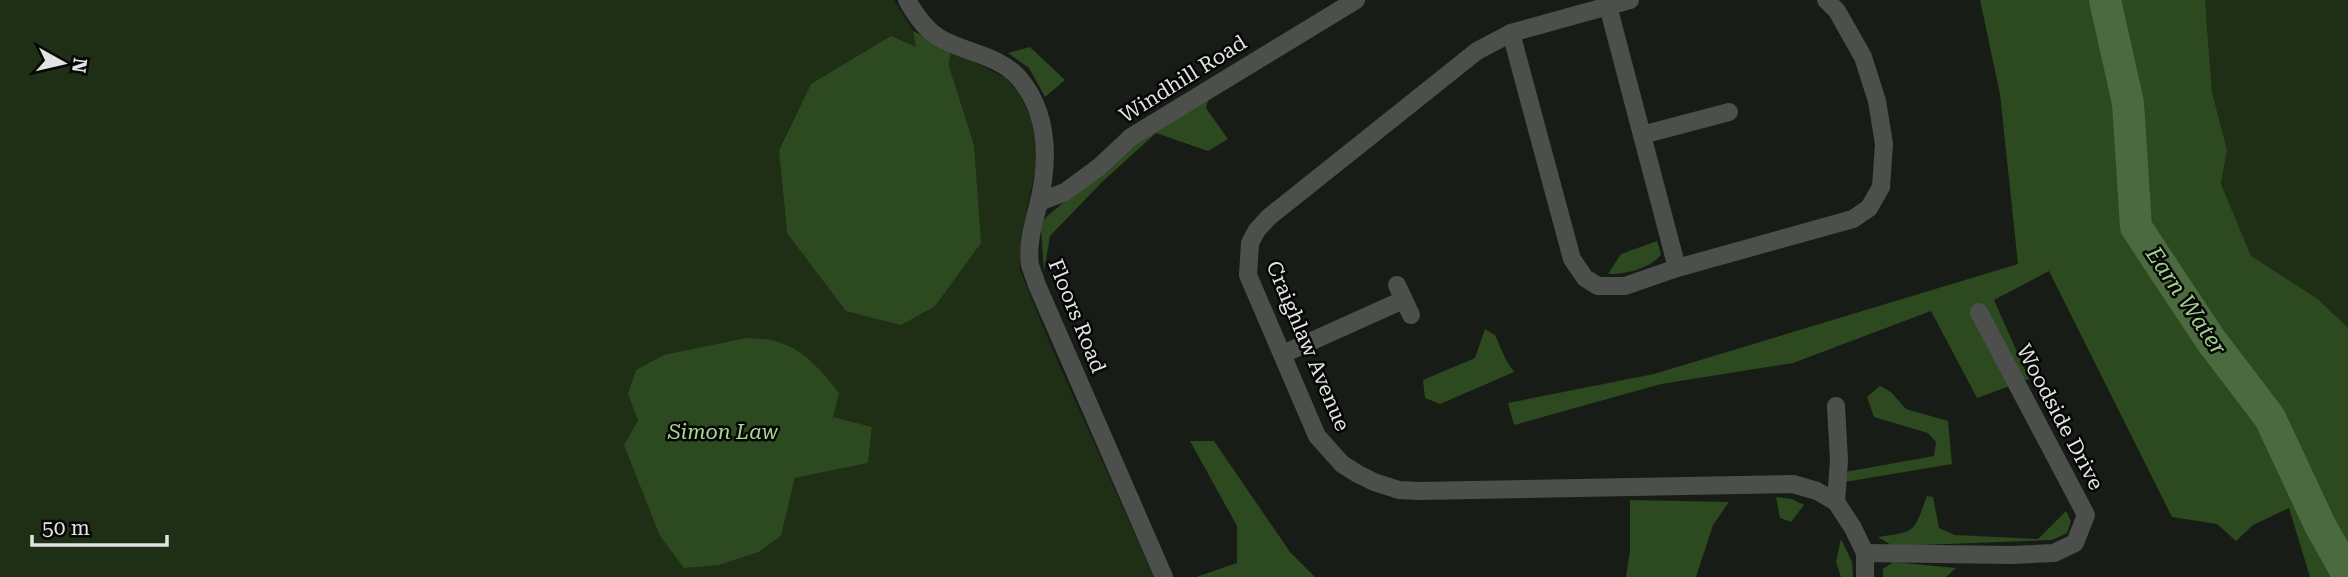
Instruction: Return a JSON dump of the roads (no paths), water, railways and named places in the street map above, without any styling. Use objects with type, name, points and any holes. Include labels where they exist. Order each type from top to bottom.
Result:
[{"type":"street","name":"Floors Road","points":[[907,0],[918,19],[938,37],[1004,65],[1018,77],[1031,95],[1044,126],[1046,157],[1032,230],[1030,263],[1037,285],[1164,577]]},
{"type":"street","name":"Windhill Road","points":[[1039,202],[1065,192],[1100,167],[1131,137],[1356,0]]},
{"type":"street","name":"Craighlaw Avenue","points":[[1630,0],[1511,33],[1477,51],[1269,217],[1250,243],[1248,275],[1317,436],[1342,464],[1374,482],[1399,489],[1793,484],[1817,491],[1836,502]]},
{"type":"street","points":[[1511,33],[1572,259],[1585,278],[1598,286],[1625,286],[1677,268],[1853,219],[1869,208],[1881,187],[1884,144],[1877,101],[1863,57],[1838,11],[1826,0]]},
{"type":"street","points":[[1608,6],[1677,268]]},
{"type":"street","points":[[1642,135],[1729,112]]},
{"type":"street","points":[[1283,354],[1404,300]]},
{"type":"street","name":"Woodside Drive","points":[[1865,553],[2054,553],[2075,543],[2086,515],[1979,312]]},
{"type":"street","points":[[1836,406],[1839,460],[1836,502],[1865,553],[1865,577]]},
{"type":"waterway","name":"Earn Water","points":[[2105,0],[2128,103],[2136,227],[2210,339],[2270,418],[2320,525],[2348,575]]},
{"type":"park label","name":"Simon Law","points":[[723,432]]}]
